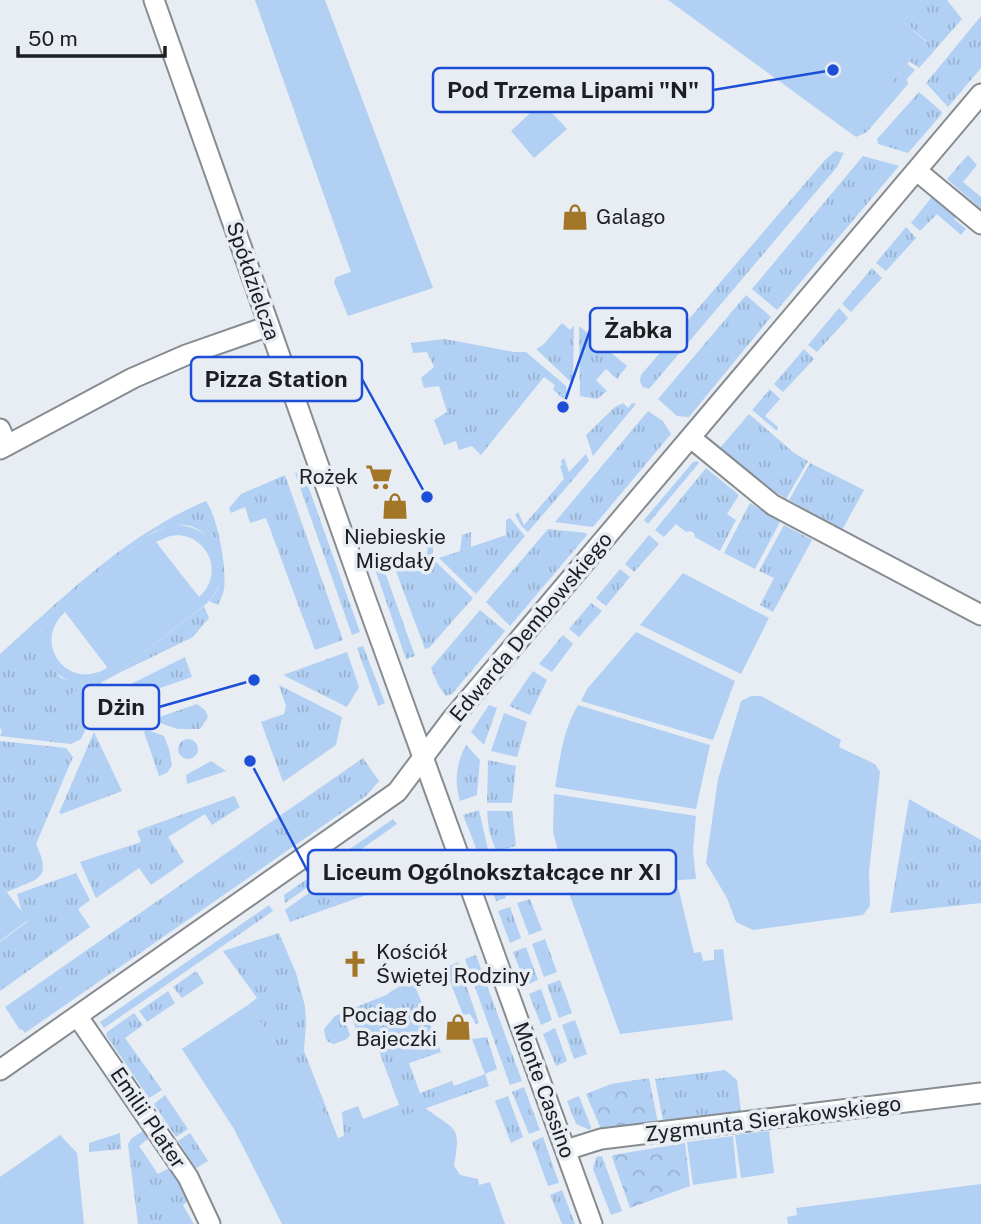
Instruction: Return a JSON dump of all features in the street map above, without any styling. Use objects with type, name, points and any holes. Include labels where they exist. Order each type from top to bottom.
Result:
[{"type":"street","name":"Spółdzielcza","points":[[154,0],[424,758]]},
{"type":"street","name":"Edwarda Dembowskiego","points":[[0,1070],[397,792],[452,719],[981,94]]},
{"type":"street","points":[[917,171],[981,224]]},
{"type":"street","points":[[2,441],[186,355],[269,326]]},
{"type":"street","points":[[691,438],[773,505],[981,615]]},
{"type":"street","name":"Monte Cassino","points":[[424,758],[592,1224]]},
{"type":"street","name":"Emilii Plater","points":[[78,1017],[188,1177],[211,1224]]},
{"type":"street","name":"Zygmunta Sierakowskiego","points":[[566,1150],[601,1139],[981,1093]]},
{"type":"green space","points":[[255,0],[325,0],[433,288],[348,316],[334,282],[336,277],[351,272]]},
{"type":"green space","points":[[668,0],[922,0],[903,21],[926,42],[849,132]]},
{"type":"green space","points":[[922,0],[947,0],[962,19],[919,68],[909,61],[926,41],[903,21]]},
{"type":"green space","points":[[981,16],[981,68],[948,107],[926,83]]},
{"type":"green space","points":[[907,64],[915,70],[907,79],[908,84],[867,132],[856,137],[849,132]]},
{"type":"green space","points":[[919,92],[942,112],[941,115],[908,153],[878,144],[877,139]]},
{"type":"green space","points":[[542,102],[567,129],[534,158],[511,131]]},
{"type":"green space","points":[[835,151],[844,153],[837,167],[649,389],[643,387],[640,382],[641,375]]},
{"type":"green space","points":[[968,155],[977,165],[963,182],[981,197],[981,209],[947,179]]},
{"type":"green space","points":[[863,156],[899,166],[777,310],[752,289]]},
{"type":"green space","points":[[932,197],[966,229],[961,235],[937,214],[920,231],[911,223]]},
{"type":"green space","points":[[906,227],[916,238],[886,271],[876,263]]},
{"type":"green space","points":[[872,268],[882,278],[851,312],[842,304]]},
{"type":"green space","points":[[746,295],[771,317],[689,417],[677,416],[658,399]]},
{"type":"green space","points":[[839,308],[848,318],[817,352],[808,345]]},
{"type":"green space","points":[[562,323],[570,330],[574,326],[573,384],[536,349],[543,345]]},
{"type":"green space","points":[[579,326],[627,366],[617,379],[606,369],[596,380],[607,391],[597,399],[580,396]]},
{"type":"green space","points":[[445,339],[526,352],[566,386],[567,394],[563,399],[553,389],[555,385],[544,377],[481,455],[472,446],[459,450],[456,441],[444,445],[434,420],[447,412],[439,386],[424,388],[421,378],[434,367],[427,352],[413,353],[411,343]]},
{"type":"green space","points":[[804,349],[814,359],[783,392],[774,384]]},
{"type":"green space","points":[[770,389],[780,399],[765,416],[778,427],[777,431],[752,410]]},
{"type":"green space","points":[[623,403],[628,408],[632,403],[636,404],[593,456],[586,435],[615,407]]},
{"type":"green space","points":[[648,411],[663,421],[671,434],[593,527],[555,522]]},
{"type":"green space","points":[[749,414],[794,453],[808,461],[786,499],[720,448]]},
{"type":"green space","points":[[586,454],[589,461],[528,532],[515,515],[518,512],[524,525],[564,479],[561,461],[564,458],[569,472]]},
{"type":"green space","points":[[693,462],[699,463],[648,524],[644,520]]},
{"type":"green space","points":[[810,463],[864,490],[842,530],[789,500]]},
{"type":"green space","points":[[706,468],[739,495],[727,514],[736,520],[720,551],[676,524],[664,537],[655,530]]},
{"type":"green space","points":[[295,473],[303,474],[306,480],[360,632],[352,635]]},
{"type":"green space","points":[[285,475],[343,640],[315,650],[266,518],[250,523],[245,507],[231,513],[229,508],[241,494]]},
{"type":"green space","points":[[206,501],[218,531],[223,556],[225,580],[218,605],[209,601],[218,587],[221,572],[208,538],[191,526],[181,525],[171,526],[147,536],[48,615],[41,632],[41,649],[48,663],[61,678],[86,685],[54,705],[59,712],[91,684],[103,682],[93,690],[86,703],[90,720],[81,739],[71,744],[0,736],[0,654],[122,549],[177,515]]},
{"type":"green space","points":[[750,503],[780,522],[755,569],[724,553]]},
{"type":"green space","points":[[510,518],[525,536],[476,594],[439,558],[460,551],[462,535],[471,532],[471,547],[506,535],[506,520]]},
{"type":"green space","points":[[170,525],[186,526],[211,540],[222,564],[222,578],[216,591],[206,604],[115,675],[79,694],[81,697],[59,713],[54,705],[85,685],[64,678],[46,662],[41,638],[48,615],[147,536]],"holes":[[[179,535],[199,543],[210,559],[211,579],[199,597],[156,542]],[[65,612],[107,667],[107,668],[93,674],[79,674],[59,661],[53,650],[52,637],[55,624]]]},
{"type":"green space","points":[[784,525],[812,540],[773,612],[760,605],[774,578],[759,571]]},
{"type":"green space","points":[[548,529],[587,535],[510,626],[486,602]]},
{"type":"green space","points":[[649,535],[659,544],[634,572],[625,564]]},
{"type":"green space","points":[[433,544],[433,559],[473,598],[429,648],[425,649],[391,558],[399,555],[398,571],[426,562],[428,545]]},
{"type":"green space","points":[[381,561],[415,656],[406,659],[374,566]]},
{"type":"green space","points":[[620,569],[630,577],[606,606],[596,598]]},
{"type":"green space","points":[[683,573],[769,618],[741,674],[640,625]]},
{"type":"green space","points":[[591,603],[602,611],[579,637],[569,629]]},
{"type":"green space","points":[[204,606],[209,618],[193,637],[115,675]]},
{"type":"green space","points":[[480,610],[505,631],[452,694],[446,696],[431,668]]},
{"type":"green space","points":[[636,632],[735,681],[713,740],[581,701],[587,689]]},
{"type":"green space","points":[[563,635],[573,644],[552,672],[539,664]]},
{"type":"green space","points":[[363,646],[385,703],[378,706],[357,648]]},
{"type":"green space","points":[[347,652],[359,687],[347,707],[283,675]]},
{"type":"green space","points":[[185,657],[192,677],[105,707],[111,694]]},
{"type":"green space","points":[[533,671],[547,680],[530,715],[509,706]]},
{"type":"green space","points":[[279,685],[342,717],[336,745],[283,782],[261,722],[284,714],[286,706]]},
{"type":"green space","points":[[751,696],[761,696],[841,740],[839,747],[875,764],[880,772],[869,872],[870,906],[863,915],[753,930],[736,922],[727,898],[706,863],[718,779],[741,701]]},
{"type":"green space","points":[[197,704],[205,710],[208,717],[200,729],[178,729],[151,720]]},
{"type":"green space","points":[[489,705],[497,708],[484,745],[471,732]]},
{"type":"green space","points":[[578,705],[710,745],[696,809],[555,787],[565,734]]},
{"type":"green space","points":[[504,713],[527,722],[517,757],[491,751]]},
{"type":"green space","points":[[147,730],[164,736],[169,749],[172,765],[167,773],[159,776],[144,732]]},
{"type":"green space","points":[[94,732],[122,791],[61,814],[59,813]]},
{"type":"green space","points":[[184,739],[192,739],[198,749],[192,759],[184,759],[178,753],[178,745]]},
{"type":"green space","points":[[0,741],[66,748],[73,757],[36,844],[43,865],[42,872],[34,880],[7,892],[0,883]]},
{"type":"green space","points":[[466,745],[480,760],[477,795],[460,801],[457,773]]},
{"type":"green space","points":[[363,758],[379,781],[366,796],[25,1033],[20,1030],[5,1007]]},
{"type":"green space","points":[[488,760],[516,766],[512,803],[487,803]]},
{"type":"green space","points":[[211,761],[226,771],[187,784],[186,775]]},
{"type":"green space","points":[[554,794],[696,816],[693,851],[696,879],[568,887],[553,832]]},
{"type":"green space","points":[[234,796],[240,807],[212,825],[205,814],[168,837],[184,862],[151,885],[139,868],[96,898],[80,862],[141,842],[137,831]]},
{"type":"green space","points":[[909,799],[981,840],[981,903],[890,913]]},
{"type":"green space","points":[[479,810],[489,854],[480,858],[463,815]]},
{"type":"green space","points":[[487,811],[512,811],[516,846],[496,851],[489,831]]},
{"type":"green space","points":[[393,819],[397,824],[285,903],[284,895]]},
{"type":"green space","points":[[368,850],[375,852],[389,887],[290,922],[285,910]]},
{"type":"green space","points":[[518,856],[527,890],[512,895],[499,861]]},
{"type":"green space","points":[[493,863],[506,898],[496,901],[483,867]]},
{"type":"green space","points":[[76,873],[90,900],[78,909],[90,927],[0,991],[0,942],[28,921],[22,913],[17,894]]},
{"type":"green space","points":[[0,883],[28,920],[0,941]]},
{"type":"green space","points":[[678,887],[694,953],[701,952],[703,961],[714,960],[714,950],[723,949],[733,1020],[620,1034],[569,893]]},
{"type":"green space","points":[[530,899],[542,930],[529,935],[517,903]]},
{"type":"green space","points":[[269,905],[273,911],[104,1028],[100,1022]]},
{"type":"green space","points":[[510,907],[521,938],[510,943],[498,911]]},
{"type":"green space","points":[[279,933],[296,973],[305,1006],[304,1051],[338,1138],[335,1140],[321,1107],[248,1005],[257,998],[223,951]]},
{"type":"green space","points":[[545,939],[557,972],[544,977],[532,944]]},
{"type":"green space","points":[[526,947],[538,980],[526,985],[513,952]]},
{"type":"green space","points":[[476,955],[522,1081],[510,1085],[465,959]]},
{"type":"green space","points":[[458,962],[479,1023],[476,1024],[470,1014],[463,1015],[445,968]]},
{"type":"green space","points":[[196,971],[204,983],[182,998],[173,987]]},
{"type":"green space","points":[[412,978],[441,1052],[409,1063],[420,1093],[452,1081],[454,1086],[485,1074],[489,1086],[344,1137],[342,1112],[358,1106],[363,1119],[399,1105],[372,1032],[358,1035],[349,1010],[386,995]]},
{"type":"green space","points":[[560,980],[572,1013],[559,1018],[547,985]]},
{"type":"green space","points":[[541,989],[552,1020],[541,1025],[529,994]]},
{"type":"green space","points":[[168,991],[175,1003],[147,1022],[139,1011]]},
{"type":"green space","points":[[248,1005],[321,1107],[335,1139],[425,1108],[454,1130],[457,1143],[454,1166],[460,1175],[478,1179],[479,1185],[490,1182],[505,1224],[282,1224],[234,1129],[182,1049]]},
{"type":"green space","points":[[134,1013],[143,1025],[125,1038],[162,1090],[149,1098],[106,1035]]},
{"type":"green space","points":[[342,1013],[350,1035],[334,1044],[326,1039],[324,1029],[335,1016]]},
{"type":"green space","points":[[575,1020],[587,1054],[574,1059],[562,1025]]},
{"type":"green space","points":[[555,1028],[567,1061],[556,1066],[543,1034]]},
{"type":"green space","points":[[487,1037],[497,1069],[485,1074],[472,1039]]},
{"type":"green space","points":[[725,1070],[737,1080],[741,1111],[663,1121],[655,1079]]},
{"type":"green space","points":[[649,1078],[658,1123],[608,1131],[601,1129],[586,1094],[611,1084]]},
{"type":"green space","points":[[524,1087],[540,1130],[529,1134],[512,1092]]},
{"type":"green space","points":[[165,1095],[188,1129],[176,1137],[154,1104]]},
{"type":"green space","points":[[508,1096],[523,1137],[511,1143],[495,1101]]},
{"type":"green space","points":[[579,1096],[590,1130],[576,1124],[567,1101]]},
{"type":"green space","points":[[143,1131],[148,1139],[139,1146],[158,1174],[171,1167],[189,1200],[183,1205],[194,1224],[138,1224],[128,1144]]},
{"type":"green space","points":[[769,1131],[774,1173],[741,1178],[735,1135]]},
{"type":"green space","points":[[120,1133],[121,1149],[89,1152],[89,1143]]},
{"type":"green space","points":[[190,1133],[208,1161],[195,1169],[178,1141]]},
{"type":"green space","points":[[60,1135],[77,1153],[84,1224],[0,1224],[0,1177]]},
{"type":"green space","points":[[733,1136],[737,1178],[693,1185],[687,1142]]},
{"type":"green space","points":[[543,1137],[559,1183],[548,1186],[532,1142]]},
{"type":"green space","points":[[685,1143],[690,1186],[630,1208],[613,1155]]},
{"type":"green space","points":[[602,1156],[622,1211],[611,1215],[593,1169],[596,1157]]},
{"type":"green space","points":[[981,1184],[981,1224],[788,1224],[787,1217],[797,1215],[796,1208]]},
{"type":"green space","points":[[562,1190],[575,1224],[562,1224],[550,1195]]},
{"type":"place","name":"Pod Trzema Lipami \"N\"","points":[[833,70]]},
{"type":"place","name":"Galago","points":[[575,217]]},
{"type":"place","name":"Żabka","points":[[563,407]]},
{"type":"place","name":"Rożek","points":[[379,477]]},
{"type":"place","name":"Pizza Station","points":[[427,497]]},
{"type":"place","name":"Niebieskie Migdały","points":[[395,506]]},
{"type":"place","name":"Dżin","points":[[254,680]]},
{"type":"place","name":"Liceum Ogólnokształcące nr XI","points":[[250,761]]},
{"type":"place","name":"Kościół Świętej Rodziny","points":[[355,964]]},
{"type":"place","name":"Pociąg do Bajeczki","points":[[458,1027]]}]
